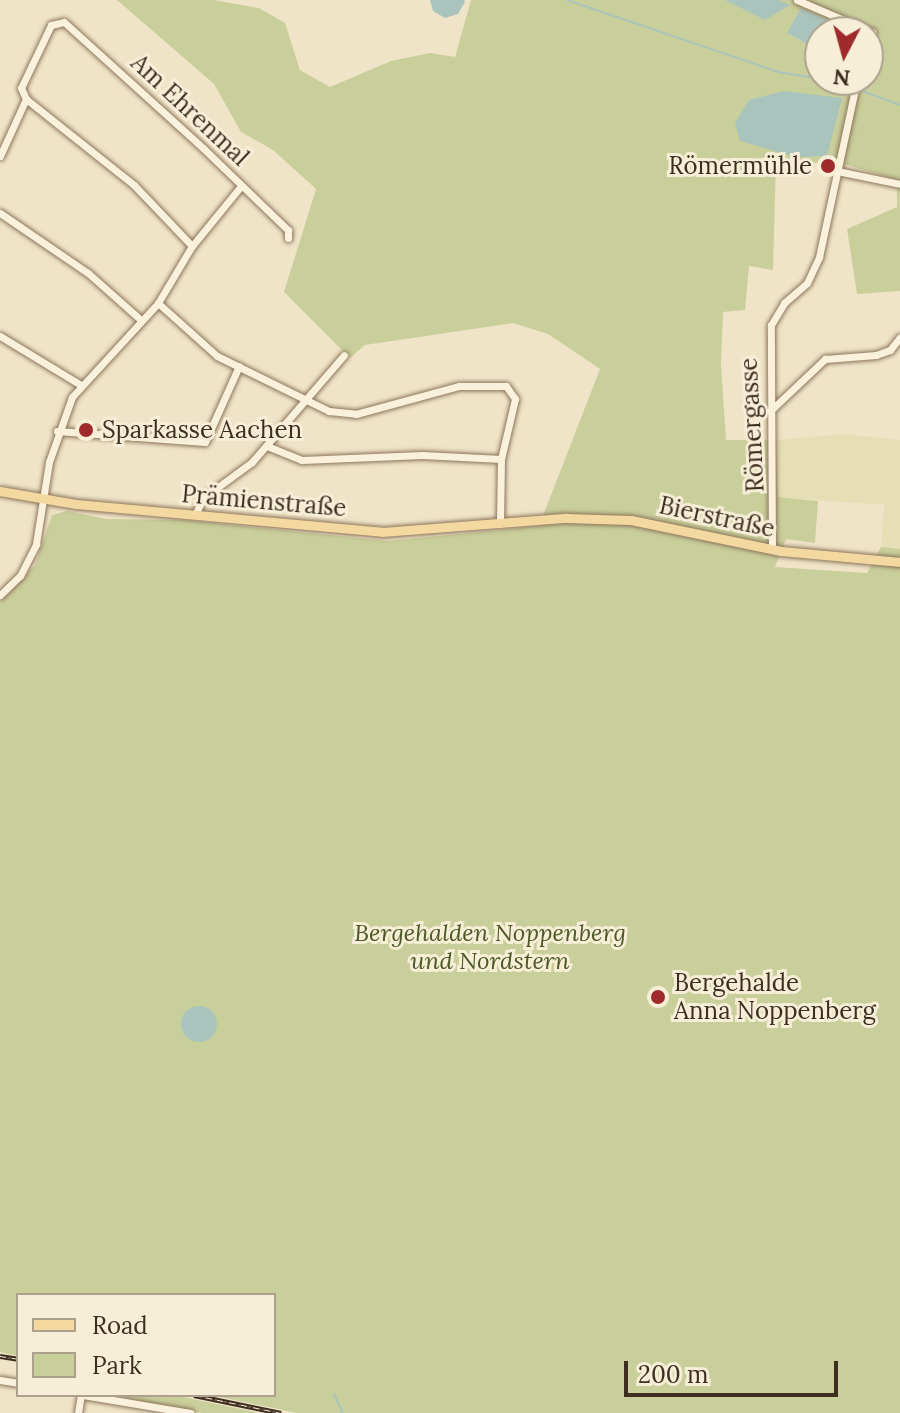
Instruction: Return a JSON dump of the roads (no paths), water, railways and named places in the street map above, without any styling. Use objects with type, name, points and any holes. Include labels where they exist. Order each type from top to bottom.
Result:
[{"type":"main road","name":"Prämienstraße","points":[[0,491],[43,499],[382,532],[525,521]]},
{"type":"main road","name":"Bierstraße","points":[[525,521],[631,520],[772,550],[900,562]]},
{"type":"street","points":[[797,0],[834,16]]},
{"type":"street","name":"Am Ehrenmal","points":[[26,99],[21,88],[55,20],[64,22],[288,230],[288,238]]},
{"type":"street","name":"Römergasse","points":[[772,550],[771,325],[784,303],[807,283],[819,257],[853,96]]},
{"type":"street","points":[[0,156],[26,99],[134,185],[192,246]]},
{"type":"street","points":[[837,171],[900,184]]},
{"type":"street","points":[[0,595],[29,562],[57,431],[81,385],[158,303],[192,246],[241,186]]},
{"type":"street","points":[[0,213],[88,273],[141,320]]},
{"type":"street","points":[[158,303],[199,343],[329,411],[356,414],[459,386],[506,386],[515,399],[501,459],[500,524]]},
{"type":"street","points":[[0,336],[81,385]]},
{"type":"street","points":[[770,411],[825,359],[876,355],[890,350],[900,337]]},
{"type":"street","points":[[195,515],[203,498],[267,446],[344,355]]},
{"type":"street","points":[[57,431],[205,442],[239,366]]},
{"type":"street","points":[[267,446],[302,460],[422,455],[501,459]]},
{"type":"street","points":[[94,1397],[190,1413]]},
{"type":"water","points":[[430,0],[465,2],[458,14],[445,18],[433,11]]},
{"type":"water","points":[[725,0],[779,0],[790,5],[765,20]]},
{"type":"water","points":[[801,8],[819,16],[804,16],[804,42],[787,33]]},
{"type":"water","points":[[784,91],[804,93],[804,96],[842,98],[827,156],[797,157],[740,141],[735,123],[749,100]]},
{"type":"water","points":[[199,1006],[212,1011],[217,1024],[212,1037],[199,1042],[186,1037],[181,1024],[186,1011]]},
{"type":"waterway","points":[[567,0],[778,72],[804,76]]},
{"type":"waterway","points":[[876,96],[900,105]]},
{"type":"waterway","points":[[334,1394],[343,1413]]},
{"type":"railway","points":[[0,1356],[16,1359]]},
{"type":"railway","points":[[204,1397],[281,1413]]},
{"type":"place","name":"Römermühle","points":[[828,166]]},
{"type":"place","name":"Sparkasse Aachen","points":[[86,430]]},
{"type":"place","name":"Bergehalde Anna Noppenberg","points":[[658,997]]},
{"type":"park label","name":"Bergehalden Noppenberg und Nordstern","points":[[490,947]]}]
